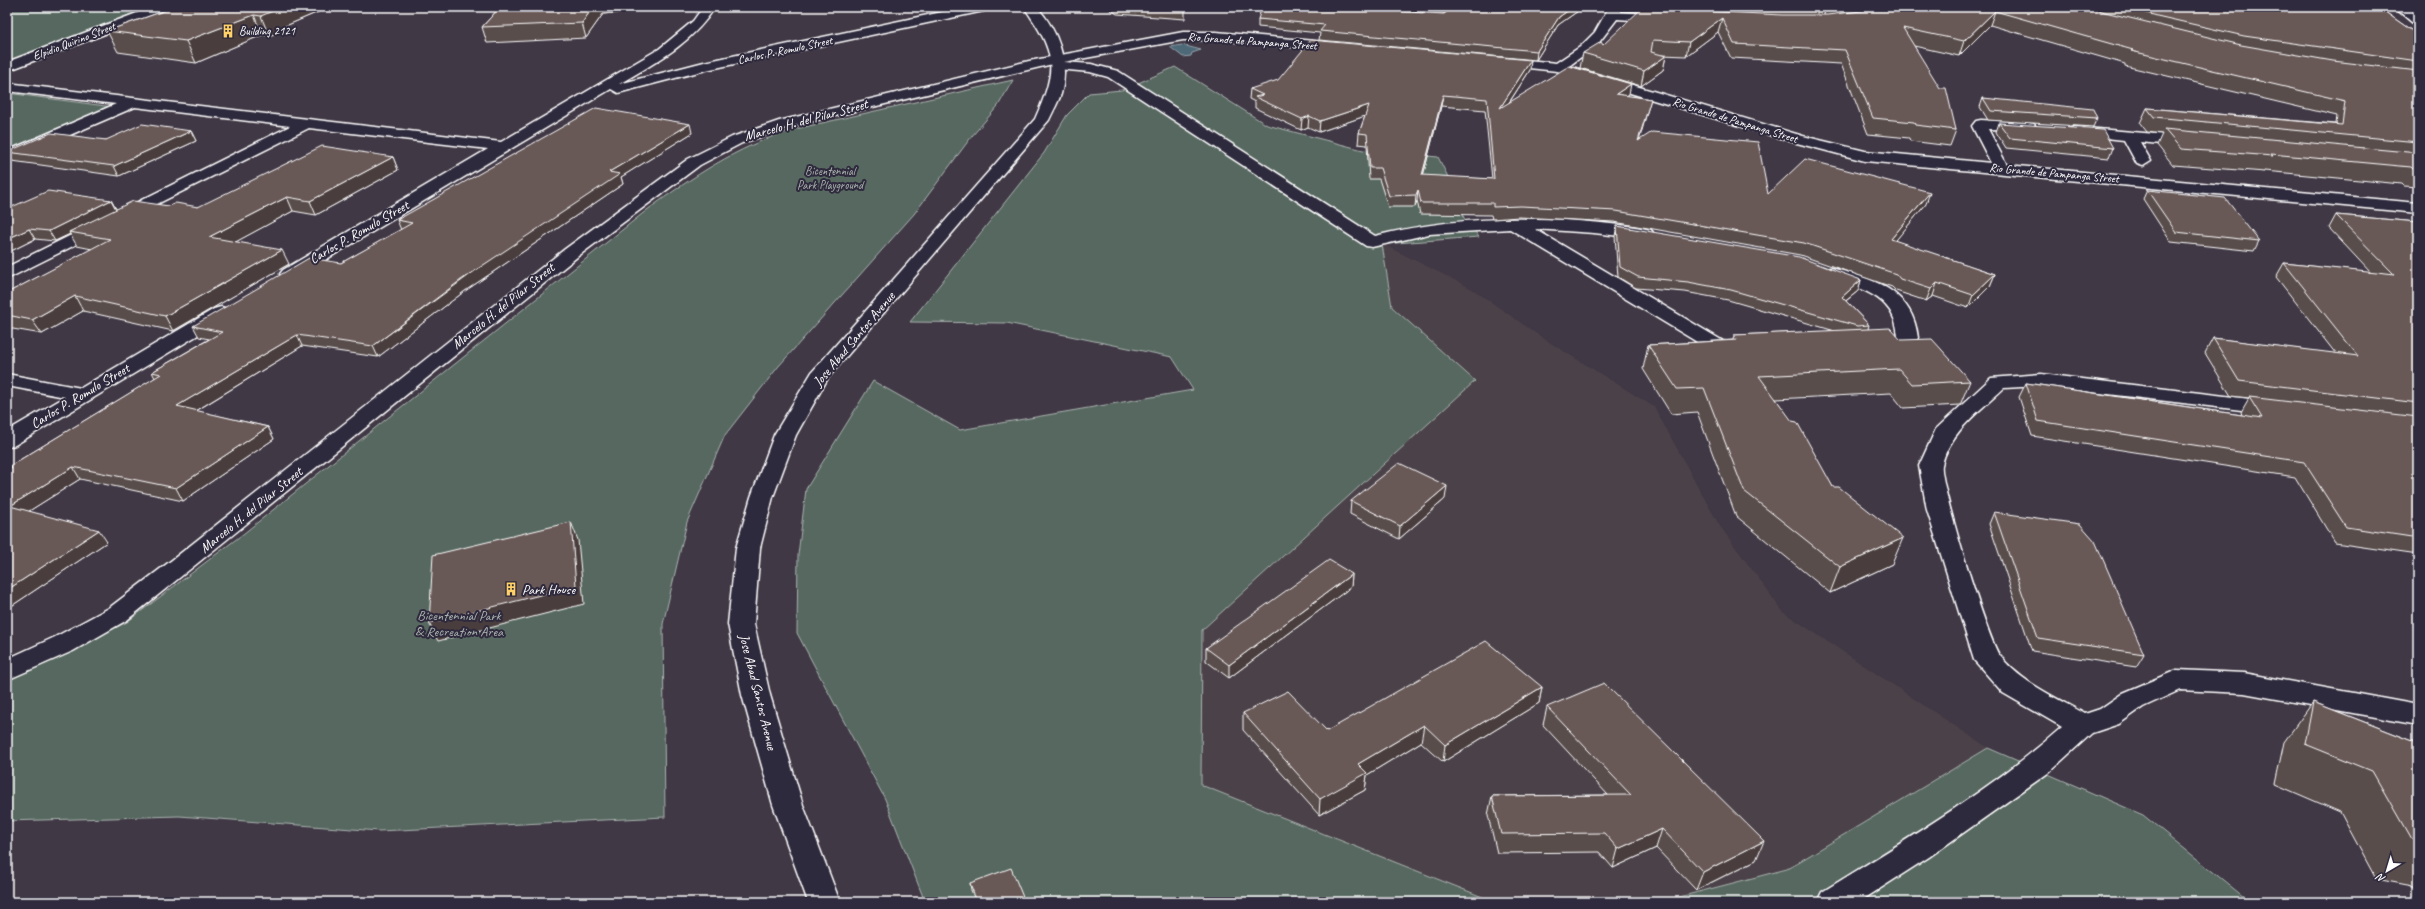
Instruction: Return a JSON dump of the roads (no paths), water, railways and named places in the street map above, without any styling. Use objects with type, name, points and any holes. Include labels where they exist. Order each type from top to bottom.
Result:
[{"type":"street","name":"Elpidio Quirino Street","points":[[7,67],[164,7]]},
{"type":"street","name":"Carlos P. Romulo Street","points":[[273,283],[506,147],[684,38],[698,24],[708,7]]},
{"type":"street","name":"Carlos P. Romulo Street","points":[[588,98],[704,66],[984,7]]},
{"type":"street","name":"Jose Abad Santos Avenue","points":[[824,902],[786,798],[756,695],[741,624],[748,548],[762,497],[786,435],[819,376],[1042,120],[1056,88],[1057,63],[1047,27],[1030,7]]},
{"type":"street","points":[[2400,7],[2418,21]]},
{"type":"street","points":[[1558,67],[1593,45],[1614,11],[1674,19]]},
{"type":"street","name":"Rio Grande de Pampanga Street","points":[[1057,63],[1184,36],[1230,37],[1352,48]]},
{"type":"street","name":"Rio Grande de Pampanga Street","points":[[1490,60],[1558,67],[1798,139],[1865,156],[2418,208]]},
{"type":"street","points":[[1057,63],[1091,68],[1112,74],[1372,242],[1428,229],[1515,224],[1617,230],[1660,237]]},
{"type":"street","name":"Marcelo H. del Pilar Street","points":[[7,670],[64,644],[118,614],[194,556],[517,295],[694,162],[737,140],[784,124],[1057,63]]},
{"type":"street","points":[[7,87],[506,147]]},
{"type":"street","points":[[7,157],[134,102]]},
{"type":"street","points":[[7,274],[307,123]]},
{"type":"street","points":[[2001,168],[1979,128],[1979,125],[2047,129]]},
{"type":"street","points":[[2062,130],[2204,143]]},
{"type":"street","points":[[2129,136],[2143,161]]},
{"type":"street","points":[[1515,224],[1719,348],[1750,348]]},
{"type":"street","points":[[1814,266],[1884,292],[1905,313],[1908,338],[1902,342],[1856,344]]},
{"type":"street","name":"Carlos P. Romulo Street","points":[[7,440],[239,302]]},
{"type":"street","points":[[7,380],[82,394]]},
{"type":"street","points":[[2082,724],[2013,686],[1987,660],[1975,628],[1939,510],[1930,466],[1944,434],[1998,382],[2041,380],[2292,410]]},
{"type":"street","points":[[1833,902],[1918,848],[2038,765],[2082,724],[2108,716],[2133,700],[2177,680],[2244,683],[2418,715]]},
{"type":"water","points":[[1182,45],[1201,50],[1192,53],[1191,56],[1183,57],[1170,47]]},
{"type":"place","name":"Building 2121","points":[[228,31]]},
{"type":"place","name":"Park House","points":[[511,589]]},
{"type":"park label","name":"Bicentennial Park Playground","points":[[830,178]]},
{"type":"park label","name":"Bicentennial Park & Recreation Area","points":[[459,624]]}]
